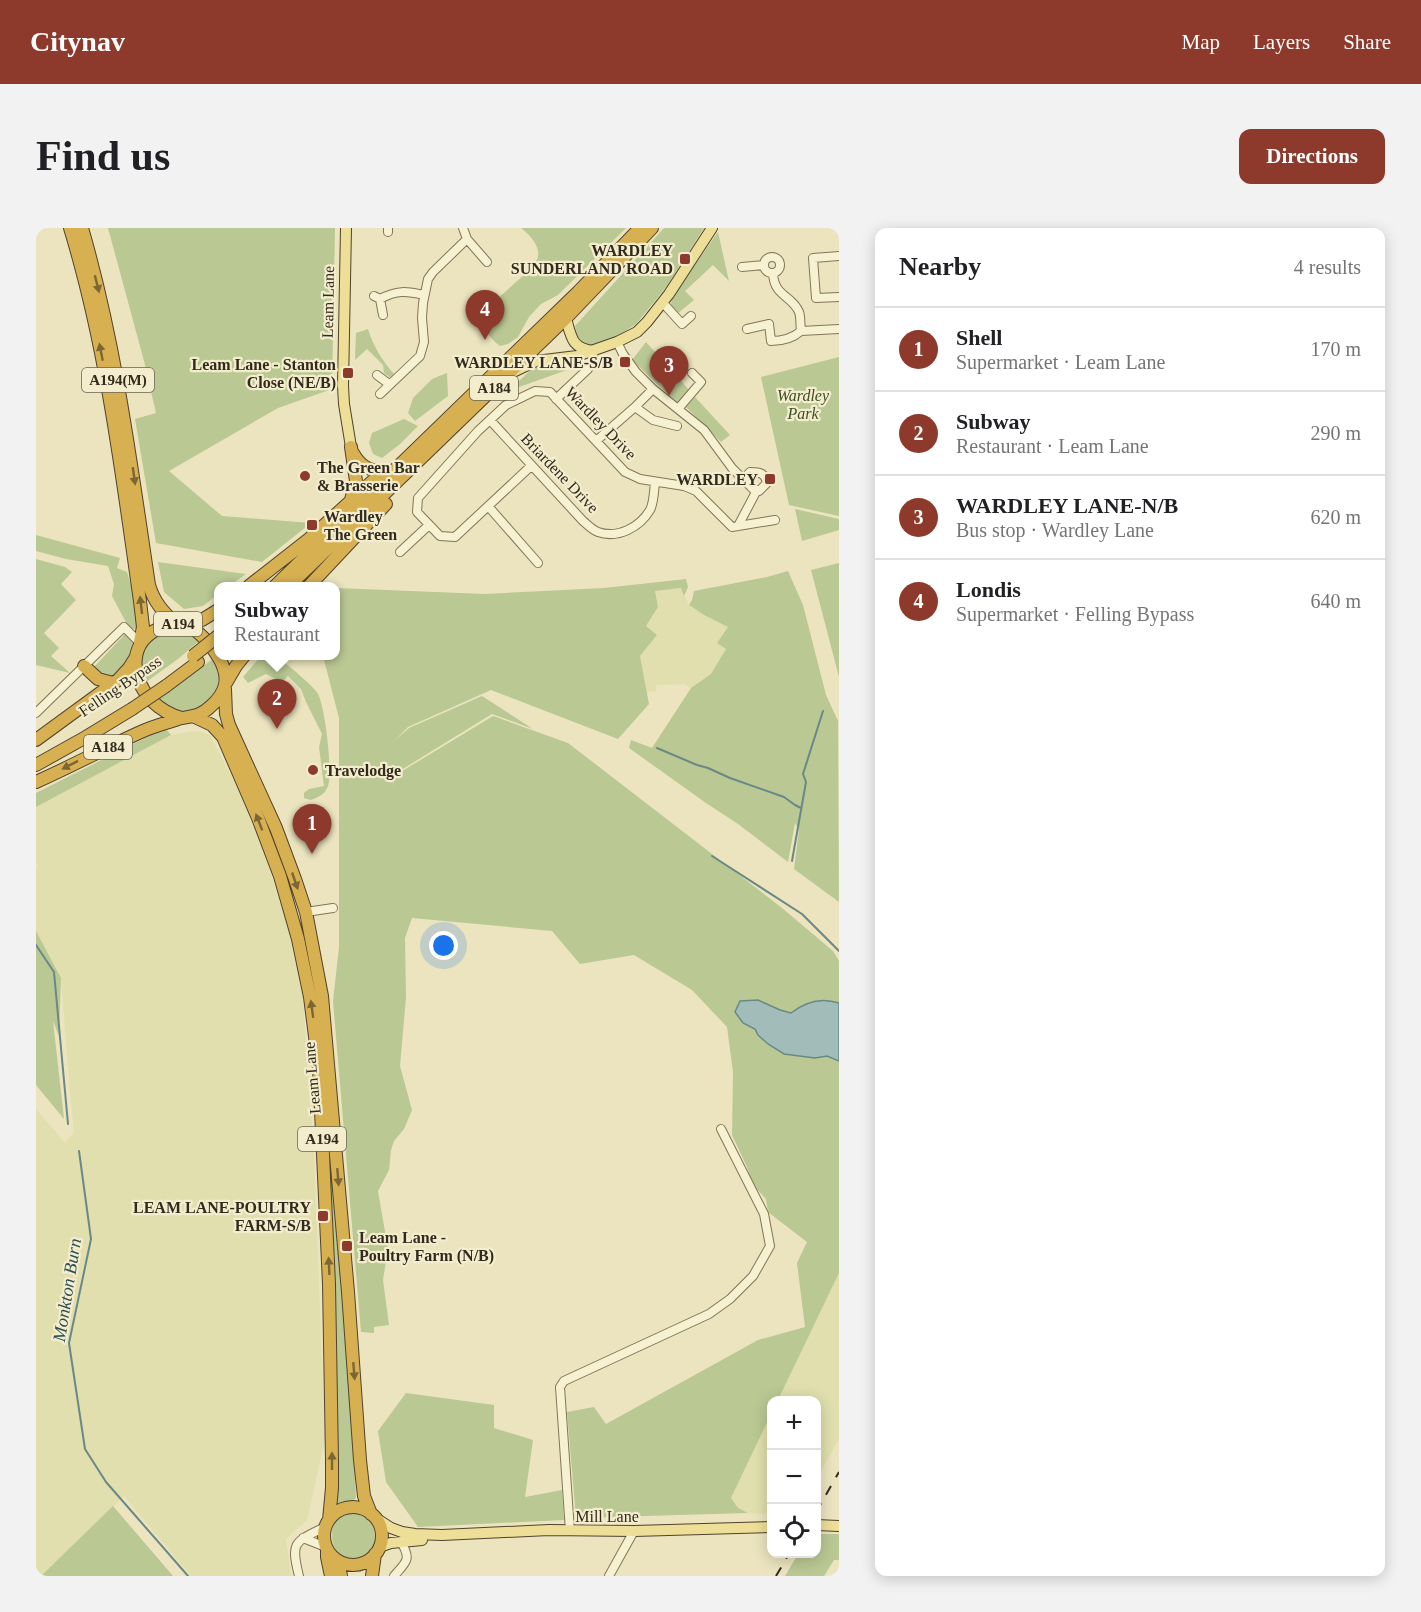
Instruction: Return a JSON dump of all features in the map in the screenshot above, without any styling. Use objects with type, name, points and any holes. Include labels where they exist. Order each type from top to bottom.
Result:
[{"type":"highway","name":"A194(M)","points":[[70,228],[104,366],[136,535],[141,569],[143,627],[138,649]]},
{"type":"highway","name":"A194(M)","points":[[82,228],[113,355],[132,465],[136,535]]},
{"type":"highway","name":"A184","points":[[292,582],[308,562],[443,423],[578,292],[640,228]]},
{"type":"highway","name":"A184","points":[[280,582],[308,562],[422,458],[566,318],[652,228]]},
{"type":"highway","name":"A184","points":[[254,582],[351,502],[419,439],[443,423]]},
{"type":"highway","points":[[351,447],[357,461],[362,466],[383,472]]},
{"type":"highway","points":[[351,447],[356,481],[351,502]]},
{"type":"highway","name":"A184","points":[[313,582],[381,510],[422,458]]},
{"type":"highway","name":"A194(M)","points":[[141,569],[160,609],[179,624]]},
{"type":"highway","points":[[179,624],[202,620],[214,613]]},
{"type":"highway","name":"A194","points":[[138,649],[145,637],[154,630],[179,624],[201,635],[214,653]]},
{"type":"highway","name":"Felling Bypass","points":[[196,659],[214,641]]},
{"type":"highway","points":[[138,649],[137,674],[146,694],[162,710],[182,718],[195,717],[213,705],[241,660]]},
{"type":"highway","name":"A184","points":[[36,740],[113,683],[129,668],[138,649]]},
{"type":"highway","name":"Felling Bypass","points":[[36,765],[86,737],[196,659],[214,649]]},
{"type":"highway","name":"A194","points":[[219,660],[223,667],[225,686]]},
{"type":"highway","points":[[84,666],[98,679],[113,683]]},
{"type":"highway","name":"Leam Lane","points":[[225,686],[226,714],[229,725],[276,828],[306,912],[322,996],[350,1314],[360,1460],[364,1496],[380,1528],[381,1541],[372,1576]]},
{"type":"highway","name":"Felling Bypass","points":[[36,757],[130,706]]},
{"type":"highway","name":"Leam Lane","points":[[195,717],[212,725],[223,737],[254,808],[280,876],[298,939],[310,997],[319,1068],[329,1284],[332,1488],[324,1537],[336,1576]]},
{"type":"highway","name":"A184","points":[[36,782],[144,730],[182,718]]},
{"type":"highway","points":[[327,1523],[337,1512],[348,1508],[362,1509],[372,1515]]},
{"type":"highway","points":[[330,1553],[344,1564],[358,1564],[370,1559],[377,1550]]},
{"type":"highway","name":"Leam Lane","points":[[330,1553],[327,1557],[331,1576]]},
{"type":"highway","name":"Leam Lane","points":[[330,1553],[342,1576]]},
{"type":"main road","name":"Leam Lane","points":[[346,228],[343,386],[351,447]]},
{"type":"main road","points":[[507,375],[536,361],[577,356],[594,351],[637,332],[663,303],[712,228]]},
{"type":"main road","points":[[566,318],[572,339],[576,344],[586,350],[594,351]]},
{"type":"main road","name":"Mill Lane","points":[[372,1515],[391,1528],[402,1532],[442,1535],[570,1530],[634,1531],[767,1527]]},
{"type":"main road","points":[[821,1526],[839,1526]]},
{"type":"main road","name":"Mill Lane","points":[[377,1550],[386,1544],[442,1535]]},
{"type":"street","points":[[464,228],[467,239],[487,262]]},
{"type":"street","points":[[380,394],[418,359],[422,352],[424,295],[430,275],[467,239]]},
{"type":"street","points":[[839,256],[813,258],[816,298],[839,297]]},
{"type":"street","points":[[742,267],[764,265],[773,257],[778,259],[780,264],[773,273]]},
{"type":"street","points":[[764,265],[773,273]]},
{"type":"street","points":[[773,273],[777,288],[797,308],[801,331]]},
{"type":"street","points":[[383,315],[377,298],[396,292],[424,295]]},
{"type":"street","points":[[663,303],[682,324],[691,316]]},
{"type":"street","points":[[747,329],[770,324],[771,341],[778,341],[801,331],[839,329]]},
{"type":"street","points":[[617,342],[623,354],[653,389],[704,430],[732,468],[756,492],[738,526]]},
{"type":"street","points":[[556,399],[588,369]]},
{"type":"street","points":[[678,409],[701,382],[692,373]]},
{"type":"street","points":[[377,375],[389,384]]},
{"type":"street","points":[[597,441],[653,389]]},
{"type":"street","name":"Wardley Drive","points":[[429,525],[417,512],[418,498],[478,431],[506,405],[535,392],[550,392],[625,472],[639,479],[684,486],[696,491],[732,527],[738,526]]},
{"type":"street","points":[[635,407],[653,420],[677,426]]},
{"type":"street","name":"Briardene Drive","points":[[490,420],[583,521],[596,531],[608,534],[623,533],[639,523],[651,508],[655,482]]},
{"type":"street","points":[[400,552],[429,525],[440,536],[455,537],[531,466]]},
{"type":"street","points":[[743,480],[750,472],[760,472],[765,476],[767,483],[764,488],[759,491],[752,488]]},
{"type":"street","points":[[488,506],[538,563]]},
{"type":"street","points":[[738,526],[775,520]]},
{"type":"street","points":[[36,713],[124,627],[138,649]]},
{"type":"street","points":[[306,912],[333,908]]},
{"type":"street","points":[[570,1530],[560,1387],[564,1381],[709,1314],[730,1299],[753,1276],[770,1246],[764,1214],[721,1129]]},
{"type":"street","points":[[299,1576],[295,1550],[299,1540],[327,1523]]},
{"type":"street","points":[[609,1576],[634,1531]]},
{"type":"street","points":[[303,1538],[330,1553]]},
{"type":"street","points":[[394,1576],[408,1558],[401,1542]]},
{"type":"green space","points":[[108,228],[335,228],[332,389],[278,408],[169,471],[222,516],[311,523],[262,562],[156,543],[135,419],[156,413]]},
{"type":"green space","points":[[521,228],[626,228],[558,295],[541,304],[529,317],[518,337],[500,346],[475,319],[534,266],[538,257],[536,244]]},
{"type":"green space","points":[[664,228],[704,228],[667,286],[636,324],[616,337],[588,346],[579,338],[575,326]]},
{"type":"green space","points":[[718,232],[729,281],[713,265],[685,291],[694,300],[677,314],[671,306],[673,296]]},
{"type":"green space","points":[[368,329],[386,365],[395,375],[391,378],[384,373],[383,365],[367,349],[355,360],[356,333]]},
{"type":"green space","points":[[646,342],[690,391],[678,404],[632,360]]},
{"type":"green space","name":"Wardley Park","points":[[839,357],[839,516],[789,505],[761,377]]},
{"type":"green space","points":[[548,365],[559,366],[567,370],[508,391],[532,369]]},
{"type":"green space","points":[[447,373],[448,396],[415,421],[408,413],[413,398],[432,379]]},
{"type":"green space","points":[[695,397],[730,435],[721,442],[686,407]]},
{"type":"green space","points":[[404,419],[418,426],[382,458],[373,454],[369,443],[372,433]]},
{"type":"green space","points":[[795,509],[839,519],[839,530],[802,541]]},
{"type":"green space","points":[[36,535],[120,558],[117,568],[127,572],[136,601],[138,623],[136,629],[129,628],[112,596],[114,584],[108,566],[36,551]]},
{"type":"green space","points":[[36,559],[65,567],[72,572],[61,584],[76,600],[44,633],[59,648],[51,656],[70,673],[36,665]]},
{"type":"green space","points":[[158,562],[246,574],[235,582],[214,582],[214,597],[203,606],[184,609],[164,592]]},
{"type":"green space","points":[[839,563],[839,677],[811,570]]},
{"type":"green space","points":[[788,571],[803,605],[826,695],[838,721],[839,902],[794,869],[799,830],[795,823],[788,862],[629,748],[631,740],[652,748],[691,688],[711,674],[726,649],[717,643],[728,627],[689,605],[694,591]]},
{"type":"green space","points":[[686,579],[688,587],[684,596],[681,588],[655,591],[658,607],[646,626],[657,635],[640,656],[649,704],[618,739],[491,690],[408,727],[394,741],[409,728],[482,696],[533,729],[492,714],[393,775],[393,787],[394,776],[493,716],[568,743],[782,908],[833,951],[839,961],[839,1273],[780,1396],[767,1396],[767,1422],[731,1498],[738,1508],[748,1513],[576,1518],[567,1412],[594,1407],[606,1424],[758,1340],[805,1327],[797,1263],[807,1242],[768,1212],[766,1199],[752,1184],[732,1135],[733,1072],[727,1027],[692,990],[634,955],[580,964],[552,931],[412,918],[405,938],[406,997],[400,1066],[412,1110],[404,1129],[394,1141],[389,1170],[378,1191],[388,1249],[383,1280],[389,1325],[374,1327],[374,1333],[361,1332],[333,1001],[339,947],[339,718],[324,660],[340,660],[340,588],[485,594],[604,588]]},
{"type":"green space","points":[[681,588],[689,605],[728,627],[717,643],[726,649],[712,674],[691,688],[685,684],[656,685],[656,691],[647,692],[640,656],[657,635],[646,626],[658,607],[655,591]]},
{"type":"green space","points":[[176,629],[188,632],[199,641],[146,682],[142,662],[146,647],[157,636]]},
{"type":"green space","points":[[125,634],[130,637],[133,646],[127,661],[119,671],[111,678],[107,678],[94,671],[94,667]]},
{"type":"green space","points":[[214,658],[218,673],[217,686],[212,698],[203,706],[181,711],[169,707],[159,698]]},
{"type":"green space","points":[[258,660],[282,660],[318,694],[328,740],[330,768],[328,786],[319,796],[311,800],[304,798],[304,793],[309,789],[324,786],[319,747],[322,734],[301,689],[288,676],[282,682],[266,674],[248,683],[243,677]]},
{"type":"green space","points":[[165,728],[171,735],[36,807],[36,793]]},
{"type":"green space","points":[[194,731],[210,735],[241,795],[268,865],[287,924],[303,999],[314,1155],[325,1439],[307,1520],[286,1539],[291,1576],[191,1576],[124,1496],[41,1576],[36,1576],[36,1109],[65,1143],[74,1132],[61,978],[36,931],[36,868],[38,866],[36,863],[36,807],[171,735]]},
{"type":"green space","points":[[36,931],[61,978],[59,1036],[53,1021],[64,1119],[36,1085]]},
{"type":"green space","points":[[325,1077],[351,1378],[356,1498],[336,1506]]},
{"type":"green space","points":[[839,1273],[839,1439],[821,1471],[821,1396],[780,1396]]},
{"type":"green space","points":[[406,1393],[494,1405],[494,1428],[533,1440],[525,1497],[562,1490],[564,1520],[418,1527],[386,1482],[378,1431]]},
{"type":"green space","points":[[767,1422],[767,1514],[748,1513],[738,1508],[731,1498]]},
{"type":"green space","points":[[113,1506],[173,1576],[41,1576]]},
{"type":"green space","points":[[350,1511],[360,1513],[367,1518],[375,1533],[372,1550],[358,1560],[349,1560],[341,1556],[333,1541],[332,1532],[335,1523],[340,1516]]},
{"type":"green space","points":[[821,1534],[839,1534],[839,1560],[834,1560],[824,1576],[785,1576],[796,1558],[821,1558]]},
{"type":"water","points":[[758,1000],[791,1013],[813,1002],[826,1000],[839,1003],[839,1061],[827,1056],[815,1058],[784,1054],[768,1044],[755,1029],[743,1023],[735,1012],[740,1001]]},
{"type":"waterway","points":[[792,861],[806,782],[803,774],[823,711]]},
{"type":"waterway","points":[[657,748],[784,797],[801,808]]},
{"type":"waterway","points":[[712,856],[802,914],[839,951]]},
{"type":"waterway","name":"Monkton Burn","points":[[36,945],[54,972],[68,1124]]},
{"type":"waterway","name":"Monkton Burn","points":[[79,1151],[91,1239],[69,1343],[85,1449],[106,1482],[188,1576]]},
{"type":"railway","points":[[821,1504],[839,1472]]},
{"type":"railway","points":[[776,1576],[787,1558]]},
{"type":"place","name":"WARDLEY SUNDERLAND ROAD","points":[[685,259]]},
{"type":"place","name":"Londis","points":[[485,340]]},
{"type":"place","name":"WARDLEY LANE-S/B","points":[[625,362]]},
{"type":"place","name":"Leam Lane - Stanton Close (NE/B)","points":[[348,373]]},
{"type":"place","name":"WARDLEY LANE-N/B","points":[[669,396]]},
{"type":"place","name":"The Green Bar & Brasserie","points":[[305,476]]},
{"type":"place","name":"WARDLEY","points":[[770,479]]},
{"type":"place","name":"Wardley The Green","points":[[312,525]]},
{"type":"place","name":"Subway","points":[[277,729]]},
{"type":"place","name":"Travelodge","points":[[313,770]]},
{"type":"place","name":"Shell","points":[[312,854]]},
{"type":"place","name":"LEAM LANE-POULTRY FARM-S/B","points":[[323,1216]]},
{"type":"place","name":"Leam Lane - Poultry Farm (N/B)","points":[[347,1246]]}]
